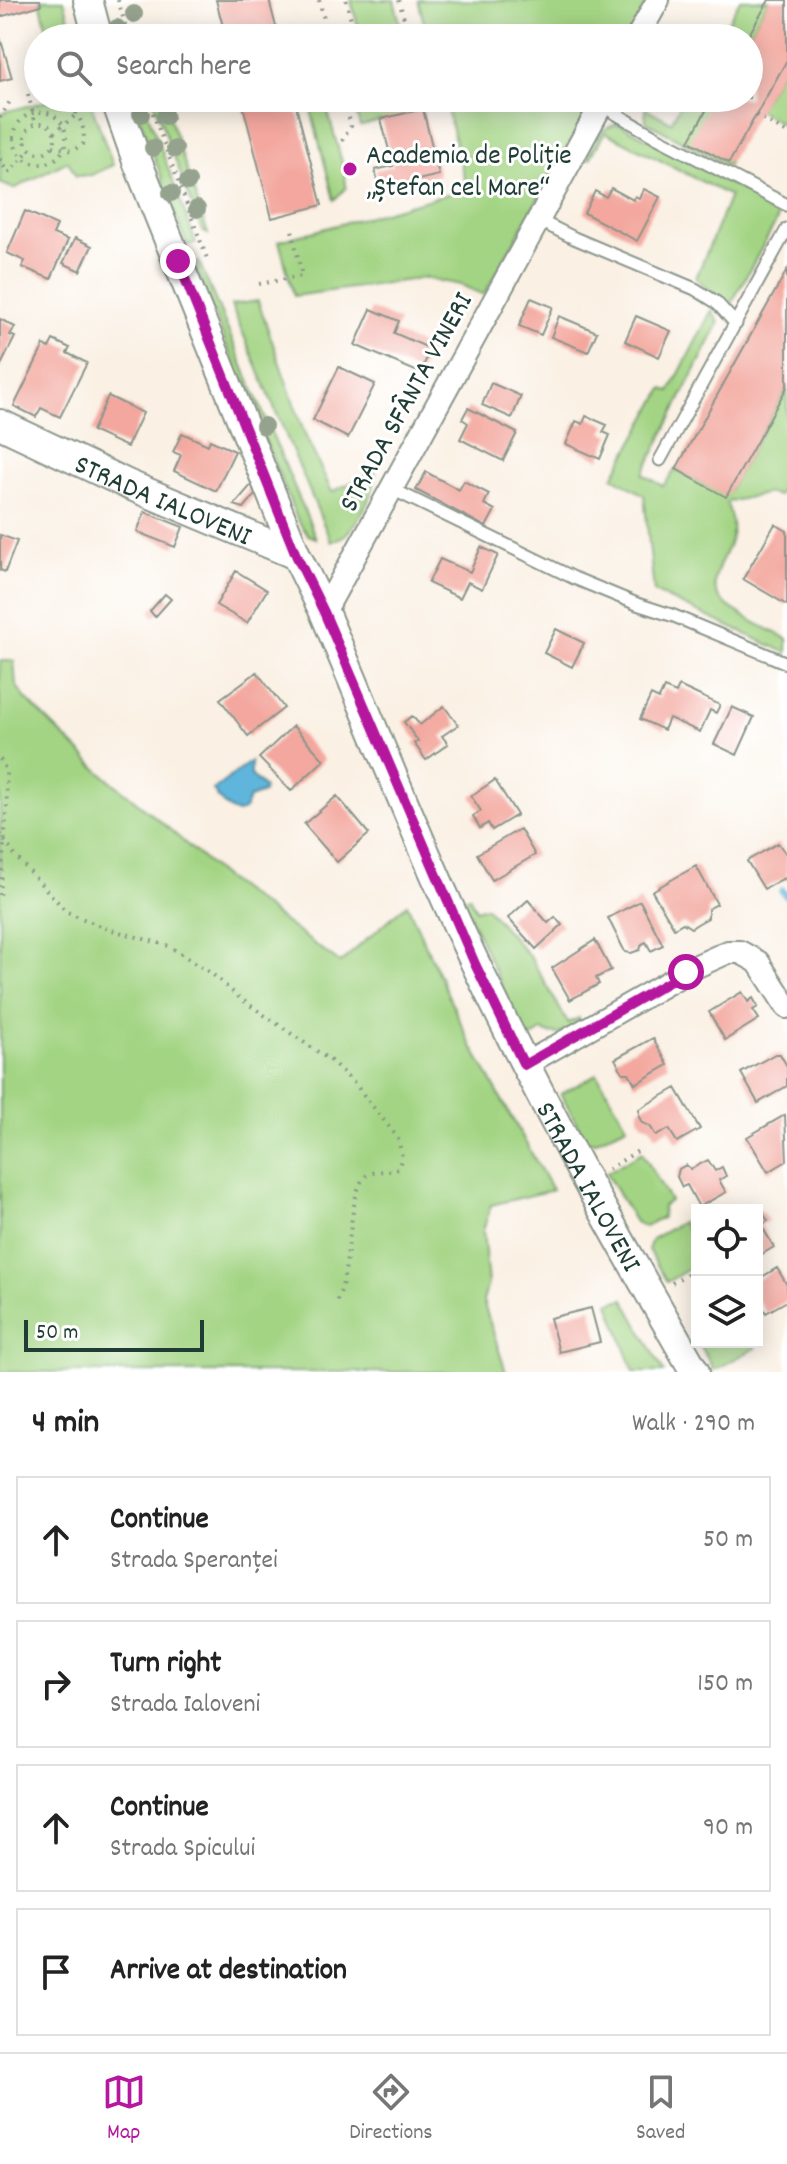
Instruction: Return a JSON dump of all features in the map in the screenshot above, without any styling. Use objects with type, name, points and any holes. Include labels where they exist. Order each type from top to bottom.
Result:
[{"type":"street","points":[[88,0],[94,24]]},
{"type":"street","points":[[645,24],[658,0]]},
{"type":"street","points":[[120,112],[296,555]]},
{"type":"street","name":"STRADA SFÂNTA VINERI","points":[[324,612],[597,112]]},
{"type":"street","name":"STRADA IALOVENI","points":[[0,424],[127,484],[296,555],[324,612],[475,964],[524,1065],[689,1369]]},
{"type":"street","points":[[524,1065],[697,966],[728,952],[740,952],[758,962],[787,1007]]},
{"type":"lane","points":[[621,112],[787,205]]},
{"type":"lane","points":[[538,220],[695,289],[716,302],[736,324]]},
{"type":"lane","points":[[660,460],[787,229]]},
{"type":"lane","points":[[390,488],[574,578],[787,663]]},
{"type":"path","points":[[118,0],[125,24]]},
{"type":"path","points":[[319,0],[325,24]]},
{"type":"path","points":[[346,0],[352,24]]},
{"type":"path","points":[[399,0],[405,24]]},
{"type":"path","points":[[0,118],[12,98]]},
{"type":"path","points":[[342,141],[351,126],[348,112]]},
{"type":"path","points":[[33,113],[36,125]]},
{"type":"path","points":[[33,113],[47,113],[63,127],[66,140],[64,149],[45,164],[22,158],[16,150],[14,133],[22,119],[33,113]]},
{"type":"path","points":[[53,146],[54,134],[46,125],[36,125],[26,133],[26,143],[30,149],[41,153],[53,146],[72,151],[83,144],[85,135],[77,114],[54,134]]},
{"type":"path","points":[[756,115],[787,133]]},
{"type":"path","points":[[0,172],[7,172],[30,149]]},
{"type":"path","points":[[0,159],[7,172]]},
{"type":"path","points":[[259,284],[302,276],[292,230]]},
{"type":"path","points":[[0,759],[6,770],[0,897]]},
{"type":"path","points":[[1,838],[67,912],[105,928],[169,946],[312,1046],[355,1084],[398,1138],[402,1157],[398,1169],[365,1176],[358,1186],[347,1269],[343,1290],[336,1303]]},
{"type":"path","points":[[587,1182],[641,1149]]},
{"type":"green space","points":[[40,0],[64,0],[70,24],[46,24]]},
{"type":"green space","points":[[351,0],[394,0],[400,24],[357,24]]},
{"type":"green space","points":[[418,0],[650,0],[636,24],[424,24]]},
{"type":"green space","points":[[740,0],[769,0],[755,24],[727,24]]},
{"type":"green space","points":[[787,60],[787,116],[782,124],[761,112],[763,101]]},
{"type":"green space","points":[[24,107],[24,112],[94,112],[113,165],[92,175],[76,176],[68,161],[14,189],[0,183],[0,113]]},
{"type":"green space","points":[[137,112],[147,112],[196,243],[187,245]]},
{"type":"green space","points":[[157,112],[168,112],[208,234],[202,231]]},
{"type":"green space","points":[[312,112],[328,112],[345,173],[346,188],[334,200]]},
{"type":"green space","points":[[356,112],[412,112],[360,126]]},
{"type":"green space","points":[[448,112],[587,112],[484,295],[461,285],[425,278],[294,296],[279,241],[467,189]]},
{"type":"green space","points":[[645,112],[652,112],[671,122],[676,112],[716,112],[729,163],[727,166],[646,122]]},
{"type":"green space","points":[[616,124],[777,209],[777,220],[729,308],[696,278],[730,196],[605,132],[590,159],[587,158],[602,130]]},
{"type":"green space","points":[[199,262],[316,538],[308,535],[297,519],[194,264]]},
{"type":"green space","points":[[258,301],[305,435],[332,492],[375,471],[374,486],[363,511],[346,534],[331,542],[231,305]]},
{"type":"green space","points":[[712,310],[719,323],[643,474],[663,486],[676,469],[726,496],[787,387],[787,478],[778,496],[769,493],[727,502],[732,533],[717,571],[715,589],[727,605],[787,639],[787,653],[654,592],[644,495],[613,477],[663,389],[670,391]]},
{"type":"green space","points":[[0,661],[14,661],[16,685],[26,699],[99,771],[221,875],[340,963],[407,904],[468,1039],[552,1190],[491,1205],[483,1230],[488,1284],[483,1301],[506,1372],[0,1372]]},
{"type":"green space","points":[[469,896],[476,910],[486,907],[531,958],[568,1023],[579,1018],[579,1024],[560,1034],[543,1030],[527,1040],[462,900]]},
{"type":"green space","points":[[597,1074],[627,1126],[594,1142],[586,1141],[561,1094]]},
{"type":"green space","points":[[642,1152],[670,1201],[663,1206],[662,1218],[645,1227],[635,1222],[606,1173]]},
{"type":"green space","points":[[682,1222],[691,1237],[691,1268],[667,1282],[648,1250],[652,1239]]},
{"type":"green space","points":[[624,1299],[664,1372],[634,1372],[609,1303]]},
{"type":"green space","points":[[701,1348],[756,1348],[714,1370]]},
{"type":"water","points":[[251,761],[251,775],[264,788],[263,793],[249,798],[245,809],[238,813],[224,804],[213,790]]},
{"type":"building","points":[[0,0],[40,0],[41,5],[0,17]]},
{"type":"building","points":[[216,0],[269,0],[275,24],[222,24]]},
{"type":"building","points":[[769,0],[787,0],[787,60],[763,103],[763,24],[755,24]]},
{"type":"building","points":[[0,37],[12,78],[0,81]]},
{"type":"building","points":[[245,112],[298,112],[322,205],[272,218]]},
{"type":"building","points":[[424,112],[439,175],[380,189],[375,170],[393,166],[381,119]]},
{"type":"building","points":[[705,112],[758,112],[729,163],[689,141]]},
{"type":"building","points":[[611,188],[633,200],[635,196],[639,198],[644,189],[660,197],[637,241],[584,213],[595,191],[606,197]]},
{"type":"building","points":[[25,211],[57,225],[53,234],[68,240],[51,279],[22,267],[25,261],[7,253]]},
{"type":"building","points":[[75,238],[92,246],[80,271],[63,263]]},
{"type":"building","points":[[787,270],[787,387],[726,497],[676,469]]},
{"type":"building","points":[[531,298],[553,307],[541,335],[519,326]]},
{"type":"building","points":[[371,309],[399,321],[394,333],[431,349],[420,373],[355,345]]},
{"type":"building","points":[[559,316],[597,332],[588,352],[551,337]]},
{"type":"building","points":[[636,316],[671,331],[659,357],[625,341]]},
{"type":"building","points":[[0,319],[15,327],[10,335],[15,337],[0,367]]},
{"type":"building","points":[[53,340],[70,348],[67,353],[87,363],[60,417],[41,408],[36,417],[14,406],[44,345],[49,348]]},
{"type":"building","points":[[339,367],[375,384],[348,438],[313,420]]},
{"type":"building","points":[[491,383],[521,396],[512,418],[482,405]]},
{"type":"building","points":[[108,396],[143,413],[127,447],[92,431]]},
{"type":"building","points":[[468,408],[517,433],[503,461],[460,439],[468,423],[462,419]]},
{"type":"building","points":[[586,416],[607,425],[603,432],[610,435],[600,459],[566,444],[576,421],[583,424]]},
{"type":"building","points":[[182,433],[208,445],[210,440],[235,451],[216,491],[174,471],[181,455],[173,452]]},
{"type":"building","points":[[426,472],[459,490],[464,481],[489,494],[484,504],[495,510],[486,527],[416,490]]},
{"type":"building","points":[[252,484],[255,495],[244,508],[234,505]]},
{"type":"building","points":[[145,512],[183,527],[175,547],[137,532]]},
{"type":"building","points":[[775,524],[787,531],[787,605],[743,579]]},
{"type":"building","points":[[0,535],[17,541],[5,572],[0,570]]},
{"type":"building","points":[[481,547],[498,555],[482,589],[468,582],[460,598],[428,583],[440,559],[470,572]]},
{"type":"building","points":[[236,571],[267,590],[247,623],[216,605]]},
{"type":"building","points":[[165,594],[171,599],[155,617],[150,611]]},
{"type":"building","points":[[556,629],[584,643],[572,667],[544,653]]},
{"type":"building","points":[[257,672],[284,708],[248,736],[220,699]]},
{"type":"building","points":[[679,686],[720,705],[716,713],[710,710],[700,732],[669,718],[664,730],[640,719],[651,695],[659,699],[664,688],[676,693]]},
{"type":"building","points":[[444,706],[458,725],[442,736],[448,744],[426,760],[414,743],[418,741],[404,722],[412,716],[420,725]]},
{"type":"building","points":[[732,707],[754,717],[737,755],[714,744]]},
{"type":"building","points":[[293,726],[324,760],[291,791],[259,758]]},
{"type":"building","points":[[495,780],[517,815],[492,830],[488,823],[480,828],[473,816],[481,811],[471,796]]},
{"type":"building","points":[[337,796],[369,834],[337,862],[304,824]]},
{"type":"building","points":[[520,829],[535,855],[492,880],[477,854]]},
{"type":"building","points":[[778,843],[787,855],[787,882],[784,878],[764,889],[747,861]]},
{"type":"building","points":[[696,866],[717,904],[708,909],[708,918],[691,928],[683,923],[674,928],[652,891]]},
{"type":"building","points":[[528,900],[548,923],[555,917],[562,925],[536,949],[508,918]]},
{"type":"building","points":[[640,901],[663,945],[651,951],[646,942],[640,950],[625,952],[608,918]]},
{"type":"building","points":[[595,940],[611,970],[596,978],[599,984],[570,1000],[552,968]]},
{"type":"building","points":[[742,992],[748,1002],[753,998],[758,1007],[753,1010],[759,1019],[725,1040],[709,1012]]},
{"type":"building","points":[[653,1038],[668,1065],[635,1084],[629,1073],[623,1073],[615,1059]]},
{"type":"building","points":[[780,1054],[787,1066],[787,1086],[758,1103],[741,1073]]},
{"type":"building","points":[[676,1088],[700,1129],[677,1142],[669,1129],[656,1136],[639,1117],[639,1109]]},
{"type":"building","points":[[785,1115],[787,1161],[768,1172],[747,1137]]},
{"type":"building","points":[[708,1160],[715,1171],[722,1167],[726,1176],[719,1180],[726,1192],[704,1204],[697,1204],[687,1185],[682,1187],[677,1177],[679,1169],[686,1165],[691,1169]]},
{"type":"building","points":[[763,1228],[774,1247],[763,1253]]},
{"type":"building","points":[[777,1268],[787,1285],[787,1301],[766,1313],[763,1308],[763,1276]]},
{"type":"building","points":[[591,1308],[600,1342],[559,1352],[550,1318]]},
{"type":"waterway","points":[[782,891],[787,897]]},
{"type":"place","name":"Academia de Poliție „Ștefan cel Mare“","points":[[350,169]]},
{"type":"route","points":[[178,261],[296,555],[324,612],[475,964],[524,1065],[686,972]]}]
